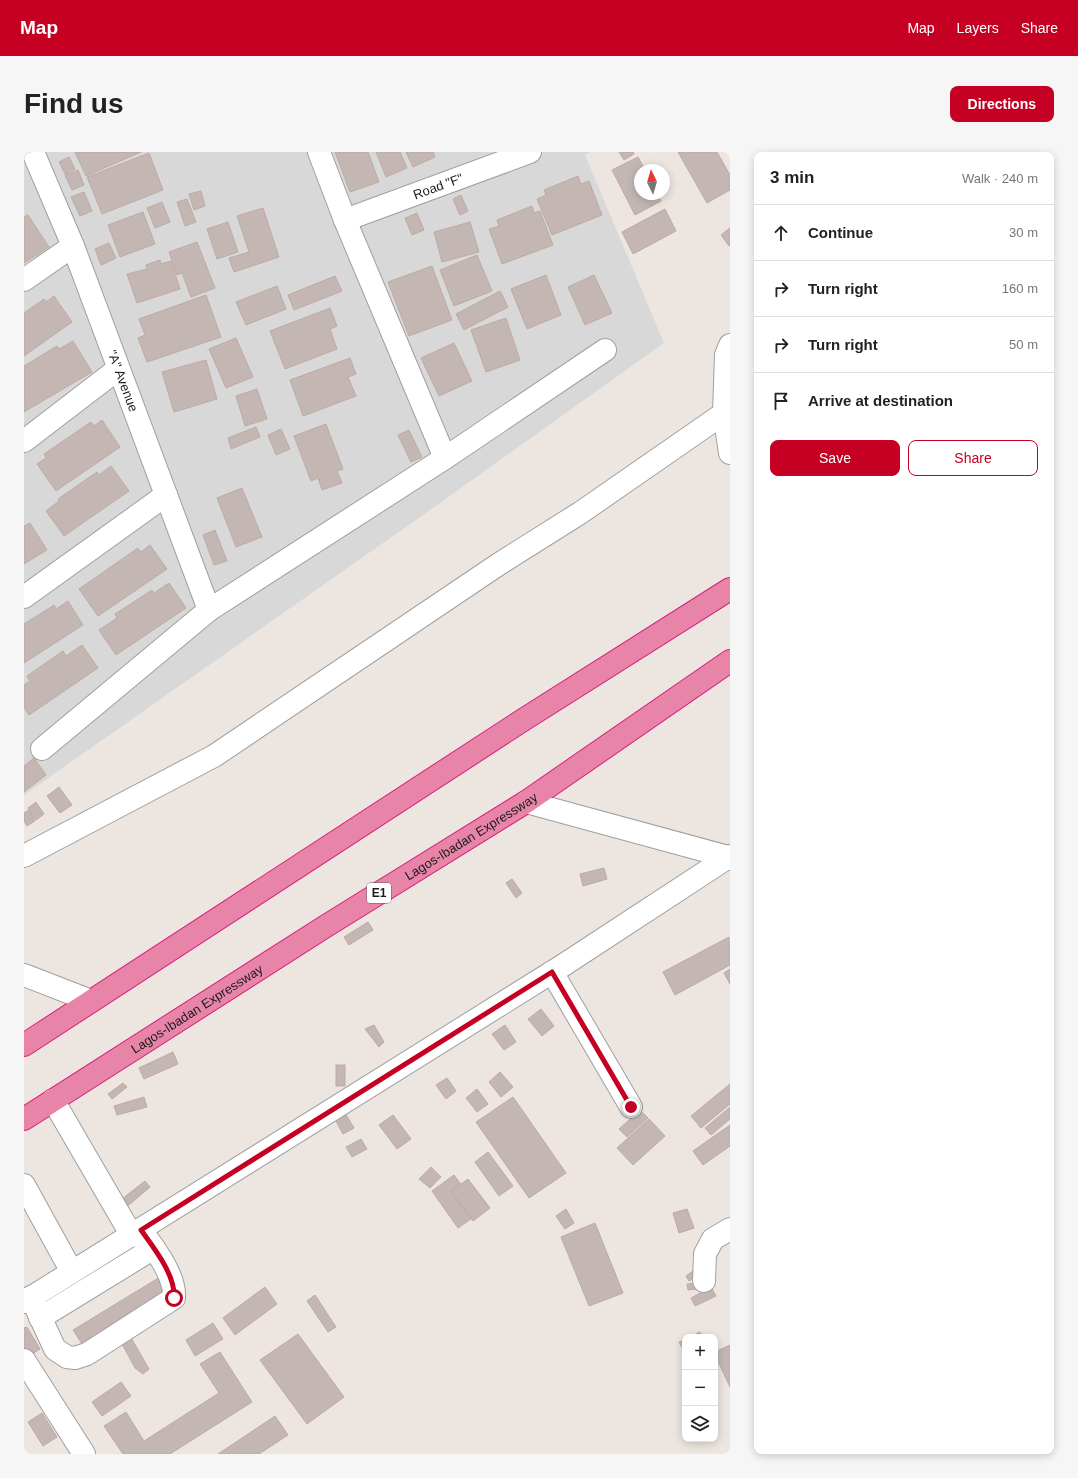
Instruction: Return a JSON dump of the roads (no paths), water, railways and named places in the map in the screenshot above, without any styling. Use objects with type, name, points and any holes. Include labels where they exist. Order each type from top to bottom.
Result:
[{"type":"highway","points":[[24,1045],[523,720],[730,588]]},
{"type":"highway","name":"Lagos-Ibadan Expressway","points":[[24,1119],[319,930],[526,802],[730,661]]},
{"type":"street","name":"\"A\" Avenue","points":[[33,152],[72,246],[209,610]]},
{"type":"street","points":[[319,152],[345,220],[445,458]]},
{"type":"street","name":"Road \"F\"","points":[[345,220],[530,152]]},
{"type":"street","points":[[24,280],[72,246]]},
{"type":"street","points":[[730,346],[726,354],[727,411],[730,453]]},
{"type":"street","points":[[42,749],[209,610],[445,458],[605,350]]},
{"type":"street","points":[[24,441],[118,369]]},
{"type":"street","points":[[24,856],[214,756],[499,564],[580,513],[727,411]]},
{"type":"street","points":[[24,597],[166,495]]},
{"type":"street","points":[[526,802],[729,857]]},
{"type":"street","points":[[53,1100],[137,1233],[154,1248],[171,1279],[174,1289],[174,1298],[87,1354],[74,1358],[67,1357],[55,1349],[40,1318],[28,1300],[137,1233],[552,972],[729,857]]},
{"type":"street","points":[[552,972],[631,1107]]},
{"type":"street","points":[[24,975],[91,1001]]},
{"type":"street","points":[[24,1185],[72,1272]]},
{"type":"street","points":[[704,1281],[704,1254],[713,1238],[730,1229]]},
{"type":"street","points":[[40,1318],[154,1248]]},
{"type":"street","points":[[24,1360],[84,1454]]}]
